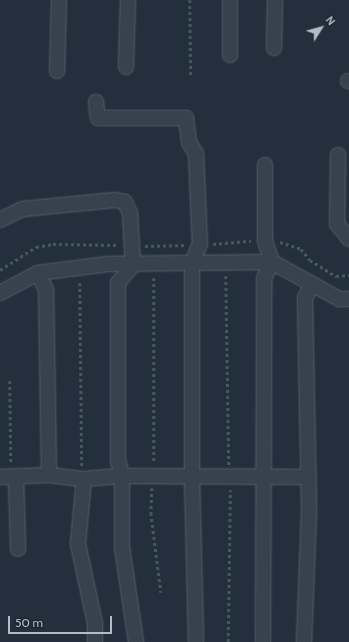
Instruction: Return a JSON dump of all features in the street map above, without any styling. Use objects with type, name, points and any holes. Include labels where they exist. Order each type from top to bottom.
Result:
[{"type":"street","points":[[57,71],[59,0]]},
{"type":"street","points":[[126,67],[128,0]]},
{"type":"street","points":[[230,0],[230,55]]},
{"type":"street","points":[[274,48],[275,0]]},
{"type":"street","points":[[96,102],[98,118],[186,118],[189,142],[196,154],[200,244],[192,263],[192,477],[196,642]]},
{"type":"street","points":[[338,155],[337,224],[349,239]]},
{"type":"street","points":[[263,642],[264,278],[272,262],[265,241],[266,165]]},
{"type":"street","points":[[0,220],[23,209],[115,200],[125,202],[130,213],[133,265],[118,283],[118,460],[122,476],[122,547],[136,642]]},
{"type":"street","points":[[0,293],[38,273],[107,264],[133,265],[272,262],[339,299],[349,299]]},
{"type":"street","points":[[38,273],[46,290],[49,475]]},
{"type":"street","points":[[304,642],[309,477],[305,298],[312,284]]},
{"type":"street","points":[[0,477],[49,475],[84,479],[122,476],[309,477]]},
{"type":"street","points":[[16,477],[18,549]]},
{"type":"street","points":[[84,479],[78,544],[95,623],[95,642]]},
{"type":"path","points":[[190,0],[190,78]]},
{"type":"path","points":[[226,275],[230,476],[228,642]]},
{"type":"path","points":[[154,278],[154,476],[151,513],[161,592]]},
{"type":"path","points":[[80,283],[84,479]]},
{"type":"path","points":[[10,381],[11,468],[16,477]]}]
